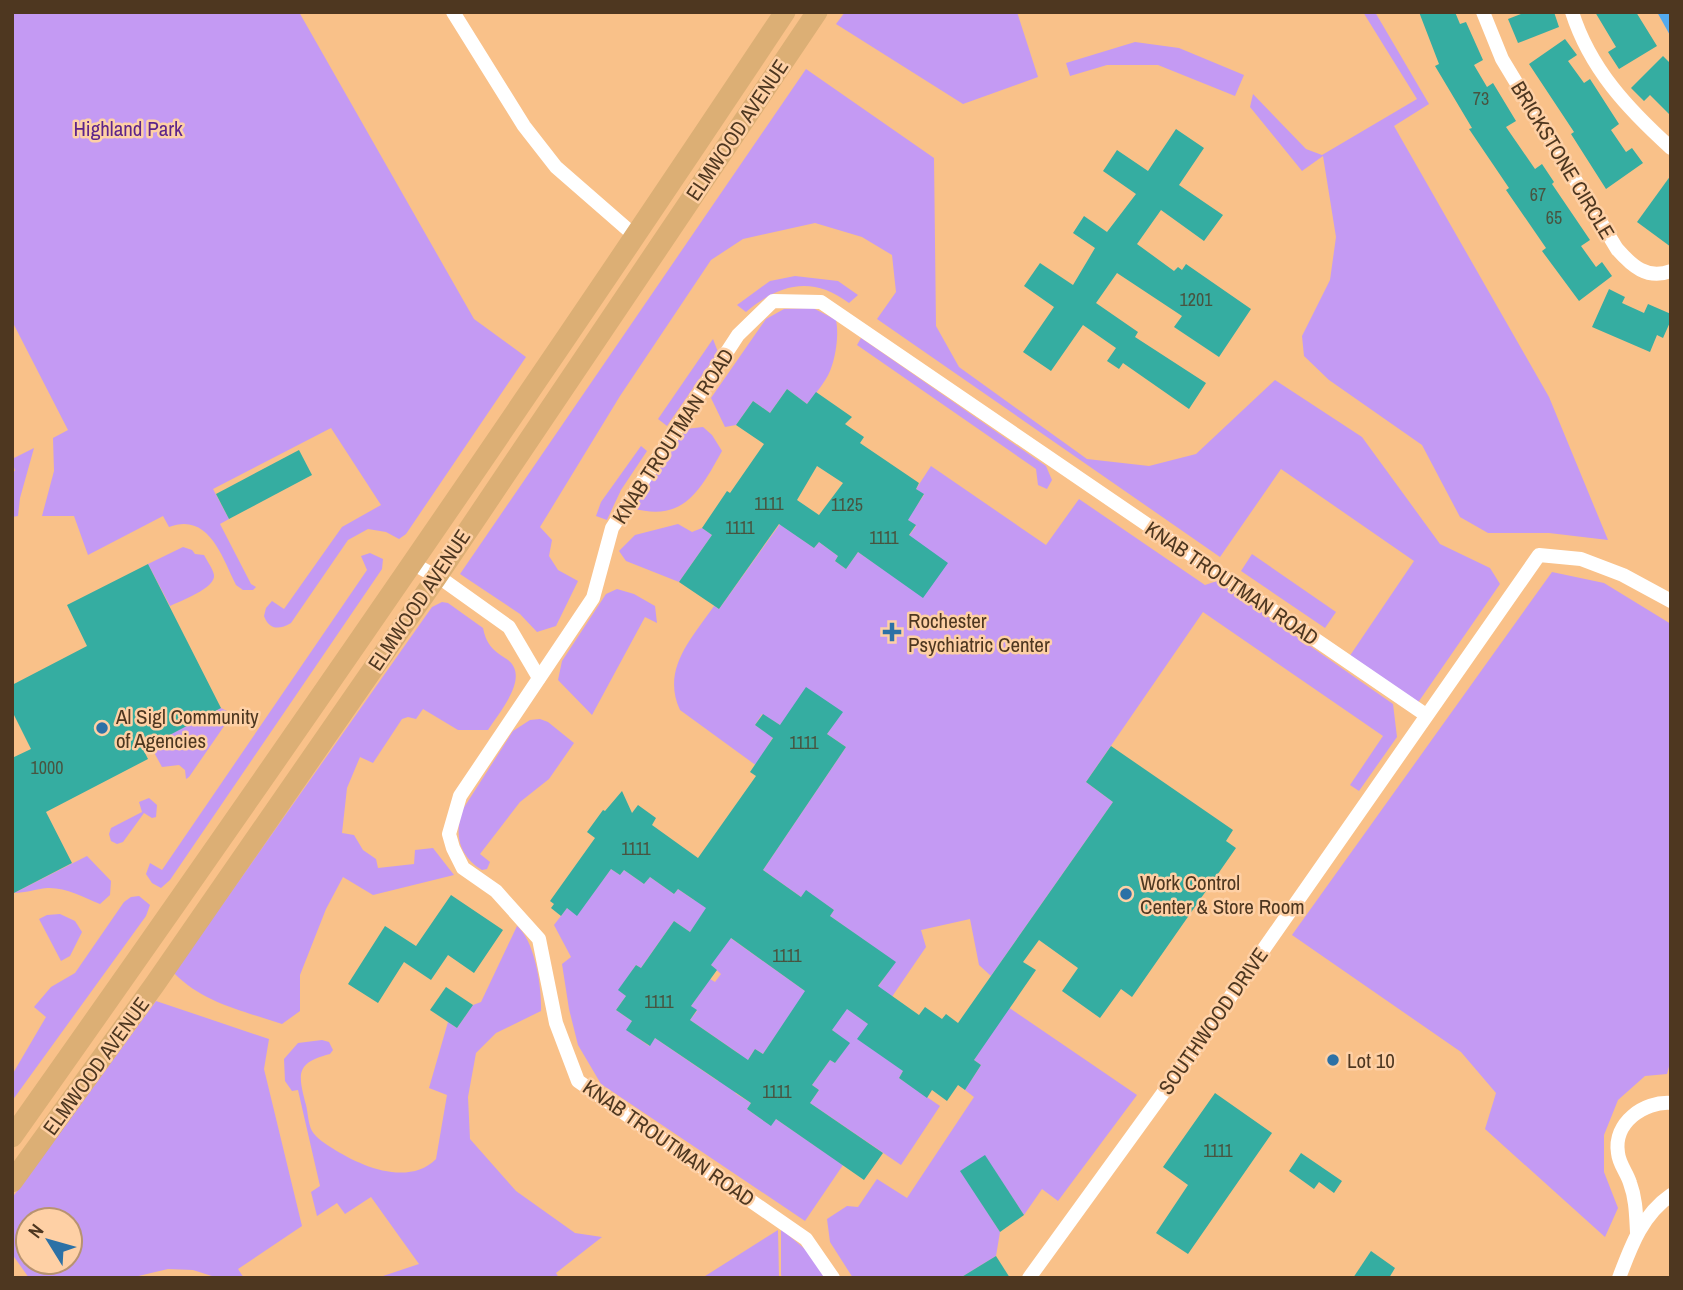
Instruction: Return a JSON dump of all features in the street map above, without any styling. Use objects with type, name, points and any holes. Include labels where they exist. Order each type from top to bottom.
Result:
[{"type":"main road","name":"ELMWOOD AVENUE","points":[[12,1181],[163,972],[436,578],[817,12]]},
{"type":"main road","name":"ELMWOOD AVENUE","points":[[12,1137],[412,563],[781,14]]},
{"type":"street","points":[[453,12],[524,125],[549,159],[583,193],[634,235]]},
{"type":"street","name":"BRICKSTONE CIRCLE","points":[[1483,12],[1502,59],[1617,249],[1632,266],[1649,274],[1671,271]]},
{"type":"street","points":[[1572,12],[1586,47],[1605,79],[1622,101],[1671,148]]},
{"type":"street","points":[[781,14],[803,33]]},
{"type":"street","name":"KNAB TROUTMAN ROAD","points":[[833,1278],[806,1238],[578,1081],[556,1023],[539,939],[496,891],[463,868],[449,834],[460,796],[593,598],[612,528],[738,335],[773,302],[821,302],[1426,715]]},
{"type":"street","name":"SOUTHWOOD DRIVE","points":[[1029,1278],[1166,1089],[1539,555],[1581,559],[1623,575],[1671,601]]},
{"type":"street","points":[[412,563],[446,582],[509,627],[540,678]]},
{"type":"street","points":[[1637,1232],[1635,1201],[1617,1152],[1618,1142],[1630,1117],[1654,1104],[1671,1103]]},
{"type":"street","points":[[1619,1278],[1637,1232],[1657,1207],[1671,1195]]},
{"type":"green space","name":"Highland Park","points":[[12,12],[299,12],[474,319],[526,357],[406,534],[399,539],[386,532],[368,529],[348,540],[287,625],[279,628],[269,624],[264,616],[266,608],[272,601],[284,609],[342,527],[381,505],[331,428],[213,489],[229,519],[220,524],[251,584],[256,587],[253,590],[243,590],[236,585],[212,540],[204,531],[194,526],[183,524],[169,527],[163,516],[88,555],[74,516],[42,516],[54,471],[53,438],[68,430],[12,321]]},
{"type":"green space","points":[[845,12],[1017,12],[1038,77],[963,104],[836,24]]},
{"type":"green space","points":[[1363,12],[1375,12],[1429,104],[1394,126],[1549,397],[1608,540],[1549,533],[1488,533],[1460,517],[1422,445],[1329,380],[1304,356],[1302,336],[1330,280],[1336,237],[1323,156],[1302,171],[1250,107],[1253,94],[1306,149],[1322,155],[1417,99]]},
{"type":"green space","points":[[1135,42],[1179,48],[1244,75],[1235,96],[1158,65],[1107,65],[1070,76],[1066,63]]},
{"type":"green space","points":[[806,69],[934,158],[936,326],[959,367],[1087,459],[1149,466],[1196,454],[1275,380],[1362,437],[1440,544],[1490,568],[1500,584],[1417,704],[1349,657],[1414,561],[1281,469],[1220,557],[877,319],[896,292],[892,255],[862,237],[815,223],[743,239],[711,260],[620,396],[540,527],[552,540],[549,556],[558,570],[578,581],[556,626],[537,632],[520,614],[460,574]]},
{"type":"green space","points":[[795,276],[838,281],[858,295],[849,303],[822,289],[796,286],[771,295],[746,312],[737,305],[770,281]]},
{"type":"green space","points":[[813,308],[836,320],[837,326],[834,359],[820,388],[807,404],[787,389],[770,413],[753,401],[736,425],[725,427],[711,398],[766,319],[784,309]]},
{"type":"green space","points":[[861,338],[1046,466],[1052,480],[1047,489],[1038,485],[1036,469],[857,345]]},
{"type":"green space","points":[[713,339],[718,352],[667,426],[658,419]]},
{"type":"green space","points":[[703,427],[722,451],[697,491],[677,507],[664,511],[632,508],[686,429]]},
{"type":"green space","points":[[641,446],[647,451],[621,490],[607,520],[596,516],[601,502]]},
{"type":"green space","points":[[34,448],[20,498],[18,516],[12,517],[12,472],[15,471],[12,459]]},
{"type":"green space","points":[[931,466],[1046,545],[1079,499],[1205,585],[1217,581],[1393,704],[1397,737],[1359,791],[1350,785],[1383,736],[1203,612],[1086,782],[1113,802],[991,976],[979,965],[970,919],[921,930],[926,947],[887,1004],[873,994],[895,962],[830,916],[834,910],[806,891],[801,897],[763,870],[846,747],[827,734],[842,712],[780,725],[762,714],[755,725],[773,737],[767,747],[761,769],[680,710],[674,681],[682,655],[697,630],[714,606],[719,609],[780,524],[814,548],[819,542],[838,556],[835,561],[846,569],[858,552],[884,570],[916,526],[885,503],[917,505],[924,495],[916,489]]},
{"type":"green space","points":[[678,524],[692,532],[702,528],[712,535],[679,582],[626,561],[619,551],[635,535]]},
{"type":"green space","points":[[183,547],[195,554],[204,555],[214,575],[213,580],[204,589],[170,606],[148,564]]},
{"type":"green space","points":[[370,553],[383,559],[382,569],[170,880],[161,888],[152,883],[146,874],[150,863],[162,870],[367,570],[361,556]]},
{"type":"green space","points":[[1252,554],[1336,612],[1325,628],[1241,571]]},
{"type":"green space","points":[[1552,572],[1604,583],[1671,624],[1671,1059],[1667,1074],[1645,1076],[1618,1100],[1604,1135],[1604,1172],[1618,1208],[1605,1237],[1485,1129],[1496,1093],[1461,1052],[1292,935]]},
{"type":"green space","points":[[617,589],[634,594],[655,606],[657,623],[645,617],[592,715],[558,680],[562,661],[606,594]]},
{"type":"green space","points":[[442,602],[448,603],[483,628],[490,646],[513,665],[516,674],[511,694],[488,730],[458,730],[423,709],[416,719],[402,719],[373,763],[360,757],[347,788],[342,833],[354,835],[363,850],[376,859],[378,868],[414,864],[415,850],[433,848],[454,875],[373,895],[343,877],[326,909],[300,975],[300,1011],[282,1024],[225,1005],[198,992],[174,973],[432,607]]},
{"type":"green space","points":[[221,708],[231,713],[231,716],[189,777],[186,779],[185,770],[179,765],[162,767],[150,745]]},
{"type":"green space","points":[[530,720],[548,722],[574,743],[549,779],[520,802],[480,854],[490,862],[487,869],[482,870],[468,858],[460,843],[459,827],[463,809],[513,731]]},
{"type":"green space","points":[[149,798],[157,805],[156,817],[152,818],[144,813],[123,842],[117,844],[111,841],[111,828],[142,812],[139,802]]},
{"type":"green space","points":[[87,856],[111,881],[110,895],[100,904],[54,888],[14,893]]},
{"type":"green space","points":[[611,869],[620,875],[624,870],[644,884],[650,877],[674,894],[678,889],[694,900],[698,896],[710,904],[690,932],[674,921],[641,968],[636,965],[619,990],[626,996],[616,1010],[632,1021],[627,1030],[649,1046],[655,1038],[718,1081],[726,1070],[743,1081],[735,1093],[751,1103],[747,1109],[770,1125],[776,1119],[843,1165],[805,1221],[601,1084],[578,1045],[562,964],[571,957],[554,925],[567,908],[577,915]]},
{"type":"green space","points":[[139,896],[150,905],[146,916],[12,1101],[12,1075],[46,1017],[34,1007],[51,987],[75,973],[124,902]]},
{"type":"green space","points":[[60,914],[75,921],[82,932],[70,956],[61,961],[39,919]]},
{"type":"green space","points":[[517,926],[533,953],[539,978],[541,1011],[496,1033],[476,1053],[468,1097],[470,1139],[516,1191],[575,1233],[602,1237],[556,1273],[559,1278],[377,1278],[419,1264],[371,1197],[345,1214],[337,1203],[317,1216],[311,1192],[320,1186],[298,1090],[292,1091],[285,1081],[284,1059],[298,1043],[322,1040],[329,1042],[333,1050],[330,1054],[310,1061],[302,1071],[301,1078],[311,1128],[321,1141],[343,1155],[384,1171],[412,1172],[425,1167],[436,1159],[447,1095],[429,1088],[448,1022],[457,1028],[473,1005],[481,1002]]},
{"type":"green space","points":[[725,934],[819,1001],[795,1007],[763,1054],[755,1049],[741,1071],[738,1053],[690,1020],[697,1011],[691,1006],[710,979],[715,982],[721,974],[711,965]]},
{"type":"green space","points":[[156,1001],[269,1039],[264,1069],[302,1226],[238,1269],[244,1278],[218,1278],[193,1270],[168,1269],[130,1278],[29,1278],[28,1276],[84,1276],[84,1206],[14,1206],[14,1257],[12,1198]]},
{"type":"green space","points":[[842,1005],[868,1024],[903,1071],[899,1078],[940,1106],[901,1165],[810,1103],[819,1090],[812,1085],[830,1060],[835,1063],[842,1053],[839,1036],[832,1030]]},
{"type":"green space","points":[[1008,1007],[1137,1095],[1058,1201],[1042,1189],[1024,1215],[985,1156],[961,1171],[1000,1232],[996,1256],[960,1278],[853,1278],[830,1242],[827,1219],[847,1206],[858,1207],[877,1179],[907,1198],[974,1097],[965,1090],[981,1065],[974,1060]]},
{"type":"green space","points":[[781,1229],[806,1250],[825,1278],[783,1278]]},
{"type":"green space","points":[[778,1230],[779,1276],[776,1278],[702,1278]]},
{"type":"water","points":[[1657,12],[1671,12],[1671,37]]},
{"type":"building","points":[[1419,12],[1455,12],[1460,24],[1466,22],[1483,60],[1474,65],[1487,87],[1493,83],[1516,121],[1506,127],[1535,169],[1542,164],[1554,182],[1552,184],[1590,240],[1581,246],[1596,267],[1602,262],[1612,276],[1579,301],[1542,251],[1546,248],[1469,129],[1472,128],[1435,66],[1439,64]]},
{"type":"building","points":[[1526,12],[1554,12],[1559,27],[1518,43],[1508,19]]},
{"type":"building","points":[[1595,12],[1636,12],[1657,46],[1619,69],[1608,52],[1616,47]]},
{"type":"building","points":[[1565,39],[1577,55],[1568,61],[1584,83],[1590,79],[1619,124],[1611,130],[1626,152],[1632,148],[1643,163],[1606,189],[1571,134],[1574,132],[1529,64]]},
{"type":"building","points":[[1663,56],[1671,64],[1671,116],[1650,95],[1644,101],[1631,88]]},
{"type":"building","points":[[1176,129],[1204,148],[1179,185],[1223,215],[1204,241],[1161,210],[1137,244],[1174,271],[1178,267],[1182,270],[1186,264],[1251,309],[1219,357],[1174,327],[1182,316],[1117,273],[1096,303],[1138,332],[1135,337],[1206,383],[1189,409],[1123,363],[1119,369],[1107,361],[1116,348],[1083,325],[1051,371],[1023,352],[1054,307],[1024,286],[1040,263],[1073,285],[1095,248],[1073,233],[1084,216],[1107,232],[1136,194],[1103,171],[1117,150],[1148,171]]},
{"type":"building","points":[[1671,175],[1671,247],[1637,222]]},
{"type":"building","points":[[1609,289],[1625,297],[1622,303],[1644,313],[1648,304],[1671,314],[1663,338],[1657,335],[1650,352],[1592,327]]},
{"type":"building","points":[[787,389],[807,404],[816,392],[852,417],[845,424],[864,437],[860,443],[919,483],[916,489],[924,494],[908,520],[916,525],[909,535],[948,563],[923,598],[858,552],[846,569],[835,561],[838,556],[819,542],[814,548],[779,524],[719,609],[679,582],[712,535],[702,528],[764,444],[736,425],[753,401],[770,413]],"holes":[[[817,466],[843,483],[819,515],[797,500]]]},
{"type":"building","points":[[299,450],[312,475],[229,519],[216,494]]},
{"type":"building","name":"Al Sigl Community of Agencies","points":[[148,564],[221,708],[143,749],[148,759],[46,812],[72,863],[12,894],[12,758],[31,749],[12,711],[12,685],[87,646],[67,605]]},
{"type":"building","points":[[806,687],[843,712],[827,734],[846,747],[763,870],[801,897],[806,890],[834,910],[830,916],[896,962],[878,986],[919,1015],[925,1007],[942,1019],[946,1014],[958,1023],[1113,802],[1086,782],[1111,746],[1233,830],[1226,841],[1236,848],[1132,997],[1121,989],[1100,1018],[1062,991],[1078,968],[1039,940],[1023,962],[1036,970],[974,1060],[981,1065],[965,1090],[958,1085],[947,1101],[932,1090],[927,1098],[899,1078],[903,1071],[857,1039],[868,1024],[847,1009],[832,1030],[850,1043],[835,1063],[830,1060],[812,1085],[819,1090],[810,1103],[883,1153],[864,1180],[776,1119],[771,1126],[747,1109],[751,1103],[655,1038],[650,1046],[626,1030],[632,1021],[616,1010],[626,996],[618,990],[636,965],[641,968],[674,921],[690,932],[706,908],[678,889],[674,894],[650,877],[644,884],[624,870],[620,875],[611,869],[577,916],[567,908],[561,916],[551,908],[554,904],[550,901],[595,838],[587,832],[603,810],[605,811],[622,791],[632,813],[638,805],[656,818],[652,825],[698,858],[756,776],[750,772],[773,738],[755,725],[763,714],[780,725]],"holes":[[[731,938],[805,991],[763,1054],[755,1049],[748,1060],[690,1020],[697,1010],[691,1006],[717,970],[711,965]]]},
{"type":"building","points":[[451,895],[503,930],[474,973],[448,955],[431,980],[404,962],[378,1003],[348,984],[385,926],[416,946]]},
{"type":"building","points":[[446,987],[473,1005],[457,1028],[430,1010]]},
{"type":"building","points":[[1215,1093],[1272,1133],[1188,1254],[1156,1233],[1188,1185],[1163,1167]]},
{"type":"building","points":[[1301,1153],[1342,1181],[1334,1193],[1319,1182],[1314,1189],[1289,1171]]},
{"type":"building","points":[[985,1155],[1024,1215],[1000,1232],[960,1171]]},
{"type":"building","points":[[1371,1251],[1395,1268],[1389,1278],[1353,1278]]},
{"type":"building","points":[[996,1256],[1010,1278],[960,1278]]},
{"type":"place","name":"Rochester Psychiatric Center","points":[[892,632]]},
{"type":"place","name":"Al Sigl Community of Agencies","points":[[102,728]]},
{"type":"place","name":"Work Control Center & Store Room","points":[[1126,894]]},
{"type":"place","name":"Lot 10","points":[[1333,1060]]}]
